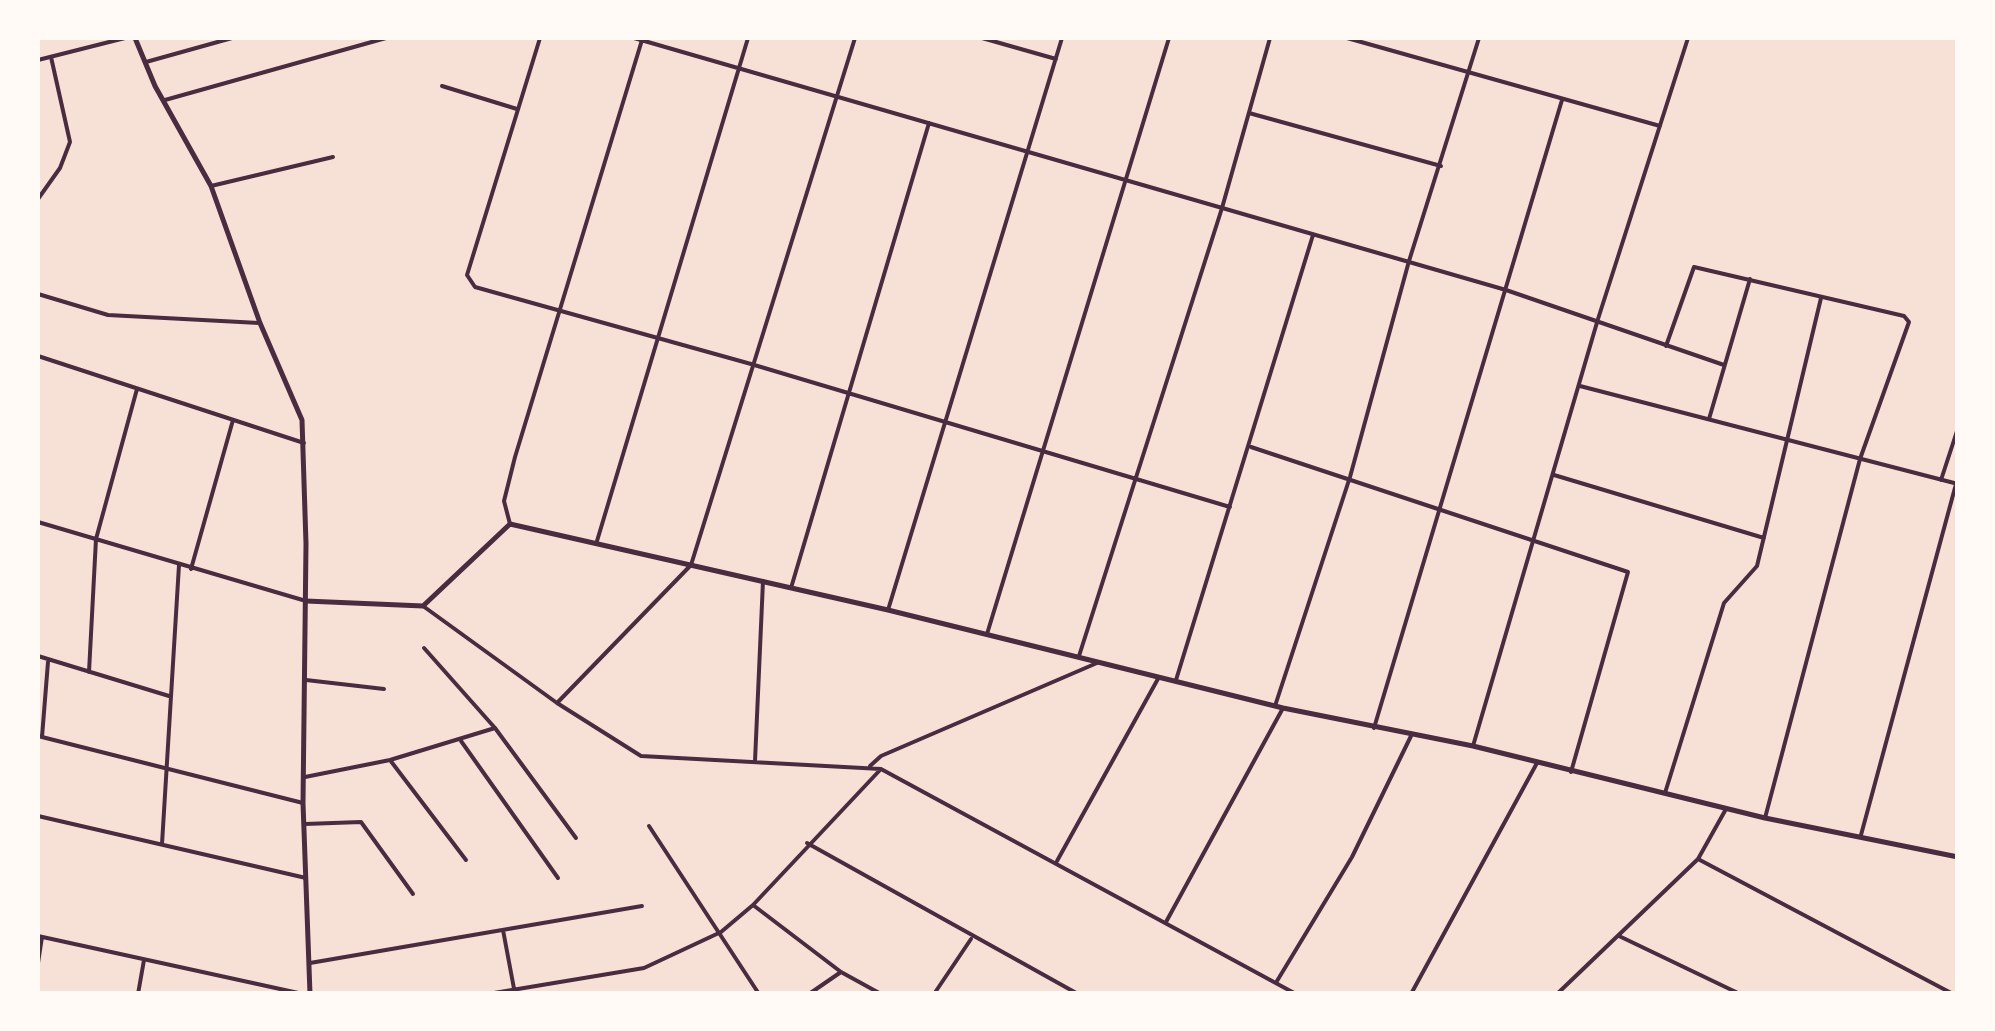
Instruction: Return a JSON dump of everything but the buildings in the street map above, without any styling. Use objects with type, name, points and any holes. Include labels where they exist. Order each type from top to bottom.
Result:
[{"type":"street","points":[[38,60],[125,38]]},
{"type":"street","points":[[38,962],[40,936],[306,994],[310,963],[303,824],[304,444],[293,395],[260,323],[211,186],[162,100],[136,38]]},
{"type":"street","points":[[146,62],[232,38]]},
{"type":"street","points":[[162,100],[386,38]]},
{"type":"street","points":[[540,38],[468,276],[476,287],[752,364],[1230,507]]},
{"type":"street","points":[[634,38],[1410,261],[1598,319],[1666,348],[1724,365]]},
{"type":"street","points":[[597,541],[748,38]]},
{"type":"street","points":[[557,703],[691,565],[855,38]]},
{"type":"street","points":[[982,38],[1056,59]]},
{"type":"street","points":[[888,610],[1062,38]]},
{"type":"street","points":[[986,634],[1169,38]]},
{"type":"street","points":[[1080,656],[1222,208],[1270,38]]},
{"type":"street","points":[[1347,38],[1370,41],[1660,126]]},
{"type":"street","points":[[1166,922],[1279,707],[1479,38]]},
{"type":"street","points":[[1473,746],[1598,319],[1688,38]]},
{"type":"street","points":[[510,524],[504,501],[558,309],[642,39]]},
{"type":"street","points":[[38,197],[60,168],[70,142],[51,57]]},
{"type":"street","points":[[442,86],[517,110]]},
{"type":"street","points":[[1374,728],[1562,100]]},
{"type":"street","points":[[1249,113],[1441,166]]},
{"type":"street","points":[[791,588],[929,123]]},
{"type":"street","points":[[211,186],[332,156]]},
{"type":"street","points":[[1176,680],[1314,235]]},
{"type":"street","points":[[1666,348],[1692,268],[1750,278],[1904,316],[1909,322],[1860,459],[1765,818]]},
{"type":"street","points":[[1710,419],[1750,278]]},
{"type":"street","points":[[38,294],[108,316],[260,323]]},
{"type":"street","points":[[1665,794],[1724,604],[1757,566],[1822,298]]},
{"type":"street","points":[[38,357],[304,444]]},
{"type":"street","points":[[1580,386],[1957,484],[1860,835]]},
{"type":"street","points":[[89,672],[96,539],[136,390]]},
{"type":"street","points":[[190,569],[233,420]]},
{"type":"street","points":[[1941,480],[1958,428]]},
{"type":"street","points":[[1251,447],[1628,572],[1571,772]]},
{"type":"street","points":[[1554,475],[1764,538]]},
{"type":"street","points":[[38,522],[306,602],[422,606],[557,703],[641,756],[881,769],[1057,861],[1296,994]]},
{"type":"street","points":[[510,524],[888,610],[1279,707],[1473,746],[1765,818],[1958,856]]},
{"type":"street","points":[[422,606],[510,524]]},
{"type":"street","points":[[162,844],[179,565]]},
{"type":"street","points":[[754,763],[763,582]]},
{"type":"street","points":[[424,648],[495,728],[576,838]]},
{"type":"street","points":[[38,656],[170,696]]},
{"type":"street","points":[[48,660],[40,736],[303,803]]},
{"type":"street","points":[[870,766],[881,756],[1102,661]]},
{"type":"street","points":[[1057,861],[1159,676]]},
{"type":"street","points":[[306,680],[384,689]]},
{"type":"street","points":[[305,777],[390,760],[495,728]]},
{"type":"street","points":[[1276,982],[1352,857],[1410,736]]},
{"type":"street","points":[[461,741],[558,878]]},
{"type":"street","points":[[390,760],[466,860]]},
{"type":"street","points":[[1411,994],[1537,763]]},
{"type":"street","points":[[488,994],[644,968],[721,932],[754,905],[881,769]]},
{"type":"street","points":[[1557,994],[1698,859],[1726,809]]},
{"type":"street","points":[[38,816],[306,878]]},
{"type":"street","points":[[303,824],[361,822],[412,894]]},
{"type":"street","points":[[649,826],[760,994]]},
{"type":"street","points":[[807,844],[1078,994]]},
{"type":"street","points":[[1698,859],[1952,994]]},
{"type":"street","points":[[754,905],[841,972],[881,994]]},
{"type":"street","points":[[310,963],[642,906]]},
{"type":"street","points":[[503,930],[515,991]]},
{"type":"street","points":[[1618,936],[1740,994]]},
{"type":"street","points":[[934,994],[972,938]]},
{"type":"street","points":[[138,994],[144,960]]},
{"type":"street","points":[[809,994],[841,972]]}]
